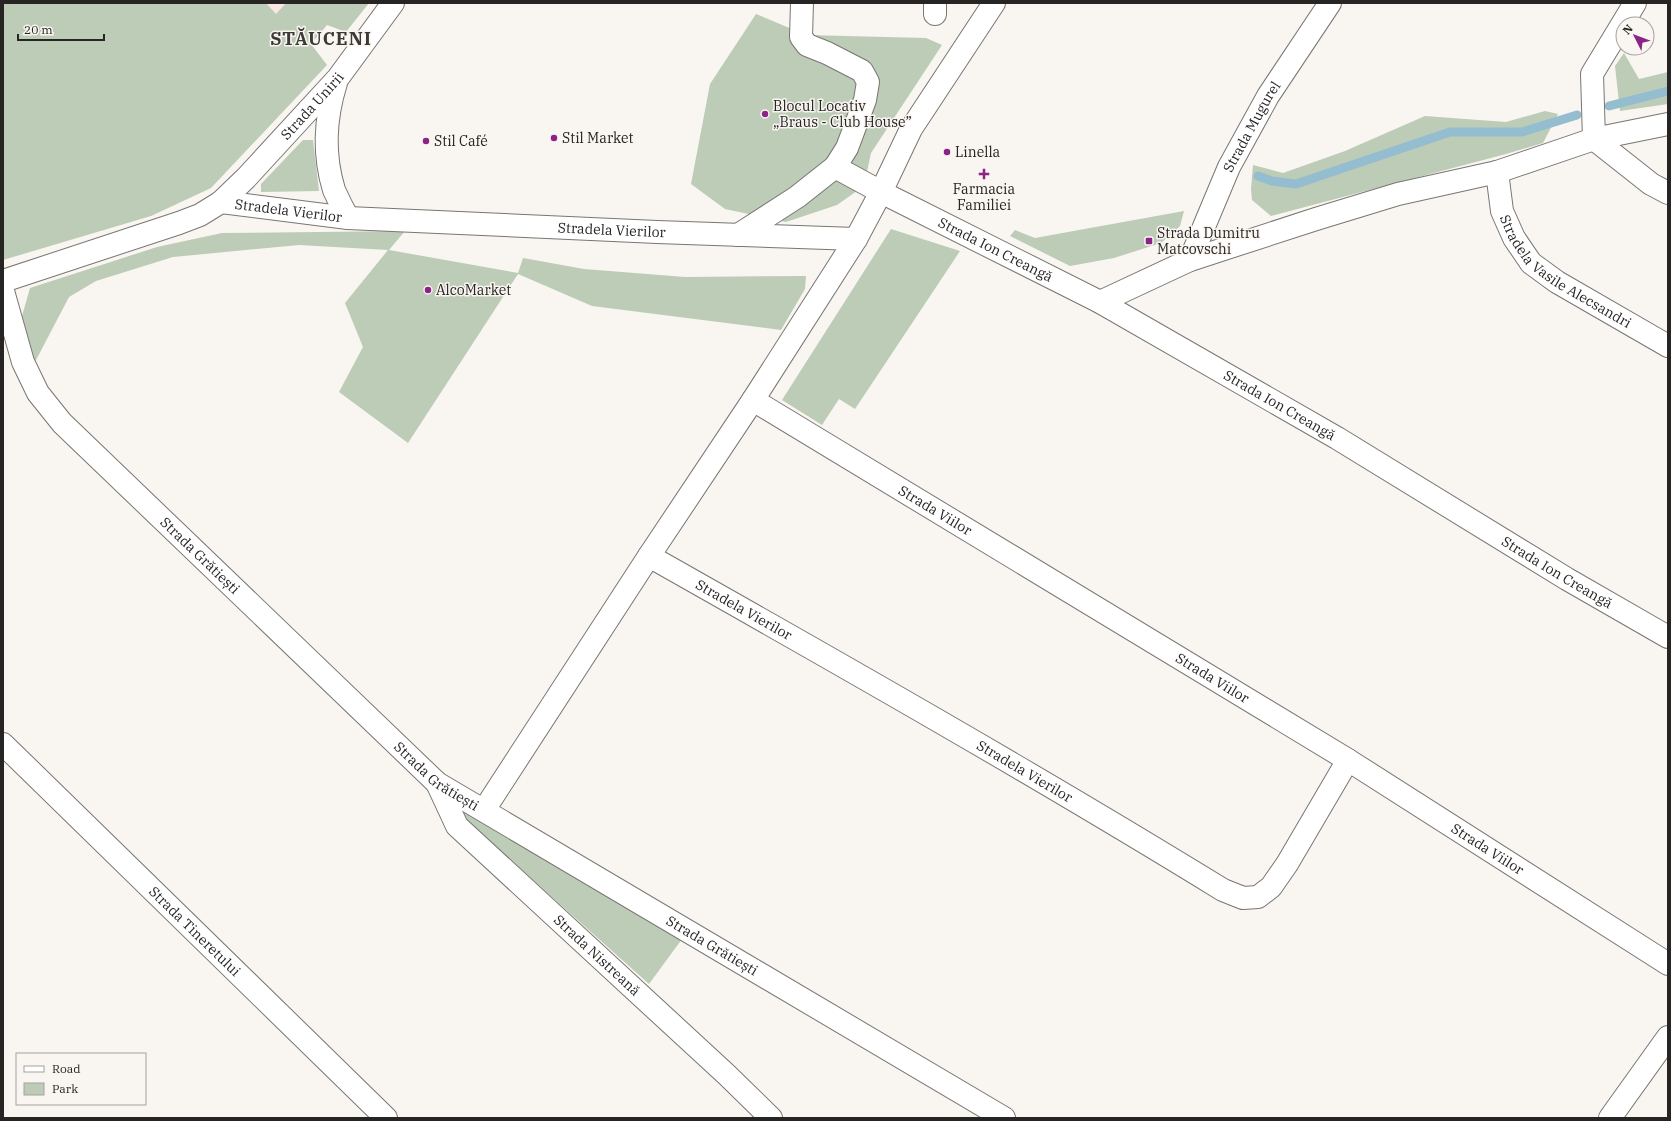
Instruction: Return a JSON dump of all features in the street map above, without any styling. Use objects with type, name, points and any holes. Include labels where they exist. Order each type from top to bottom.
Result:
[{"type":"street","name":"Strada Unirii","points":[[221,202],[246,178],[338,78],[393,3]]},
{"type":"street","points":[[738,235],[797,197],[835,167],[847,148],[865,100],[868,82],[862,71],[827,53],[807,45],[801,37],[802,3]]},
{"type":"street","points":[[484,810],[649,556],[753,400],[856,239],[881,192],[911,128],[994,3]]},
{"type":"street","name":"Strada Mugurel","points":[[1190,260],[1233,161],[1268,96],[1330,3]]},
{"type":"street","points":[[1635,3],[1592,74],[1594,139],[1651,184],[1668,193]]},
{"type":"street","points":[[338,78],[330,102],[326,132],[327,162],[335,191],[348,218]]},
{"type":"street","points":[[1100,302],[1190,260],[1398,194],[1497,172],[1594,139],[1668,124]]},
{"type":"street","name":"Strada Ion Creangă","points":[[835,167],[881,192],[1100,302],[1337,438],[1567,579],[1668,637]]},
{"type":"street","name":"Stradela Vasile Alecsandri","points":[[1497,172],[1502,211],[1514,238],[1531,263],[1557,282],[1668,346]]},
{"type":"street","name":"Stradela Vierilor","points":[[3,281],[179,223],[200,215],[221,202],[348,218],[856,239]]},
{"type":"street","name":"Strada Grătiești","points":[[3,290],[23,362],[38,393],[62,423],[437,783],[1004,1118]]},
{"type":"street","name":"Strada Viilor","points":[[753,400],[1348,760],[1668,964]]},
{"type":"street","name":"Stradela Vierilor","points":[[649,556],[926,712],[1098,813],[1223,890],[1243,898],[1258,897],[1271,888],[1287,864],[1348,760]]},
{"type":"street","name":"Strada Tineretului","points":[[3,744],[386,1118]]},
{"type":"street","name":"Strada Nistreană","points":[[437,783],[457,826],[771,1118]]},
{"type":"street","points":[[1610,1118],[1668,1037]]},
{"type":"shaded area","points":[[266,3],[286,3],[276,14]]},
{"type":"green space","points":[[3,3],[266,3],[276,14],[286,3],[369,3],[346,32],[327,25],[311,44],[327,65],[211,188],[151,216],[3,260]]},
{"type":"green space","points":[[756,14],[806,35],[926,38],[942,45],[871,153],[864,186],[837,205],[786,222],[725,209],[691,184],[710,84]]},
{"type":"green space","points":[[1622,56],[1626,56],[1639,79],[1668,72],[1668,104],[1620,111],[1615,66]]},
{"type":"green space","points":[[1545,111],[1558,114],[1543,143],[1271,216],[1252,200],[1251,189],[1253,165],[1283,173],[1345,151],[1425,116],[1506,122]]},
{"type":"green space","points":[[303,140],[313,140],[319,191],[261,192],[261,184]]},
{"type":"green space","points":[[1184,211],[1180,226],[1161,243],[1114,258],[1070,266],[1010,236],[1015,230],[1035,238]]},
{"type":"green space","points":[[891,229],[960,251],[855,409],[839,399],[822,425],[782,400]]},
{"type":"green space","points":[[405,231],[389,250],[518,273],[523,258],[584,269],[685,277],[806,276],[805,289],[781,330],[592,306],[518,274],[408,443],[339,392],[363,347],[345,303],[388,250],[299,245],[173,257],[96,281],[69,297],[35,362],[22,316],[30,288],[157,247],[222,233]]},
{"type":"green space","points":[[461,807],[682,939],[649,984],[466,820]]},
{"type":"waterway","points":[[1609,106],[1668,91]]},
{"type":"waterway","points":[[1258,176],[1272,181],[1296,184],[1450,132],[1522,132],[1577,115]]},
{"type":"place","name":"Blocul Locativ „Braus - Club House”","points":[[765,114]]},
{"type":"place","name":"Stil Market","points":[[554,138]]},
{"type":"place","name":"Stil Café","points":[[426,141]]},
{"type":"place","name":"Linella","points":[[947,152]]},
{"type":"place","name":"Farmacia Familiei","points":[[984,174]]},
{"type":"place","name":"Strada Dumitru Matcovschi","points":[[1149,241]]},
{"type":"place","name":"AlcoMarket","points":[[428,290]]},
{"type":"district","name":"STĂUCENI","points":[[321,38]]}]
